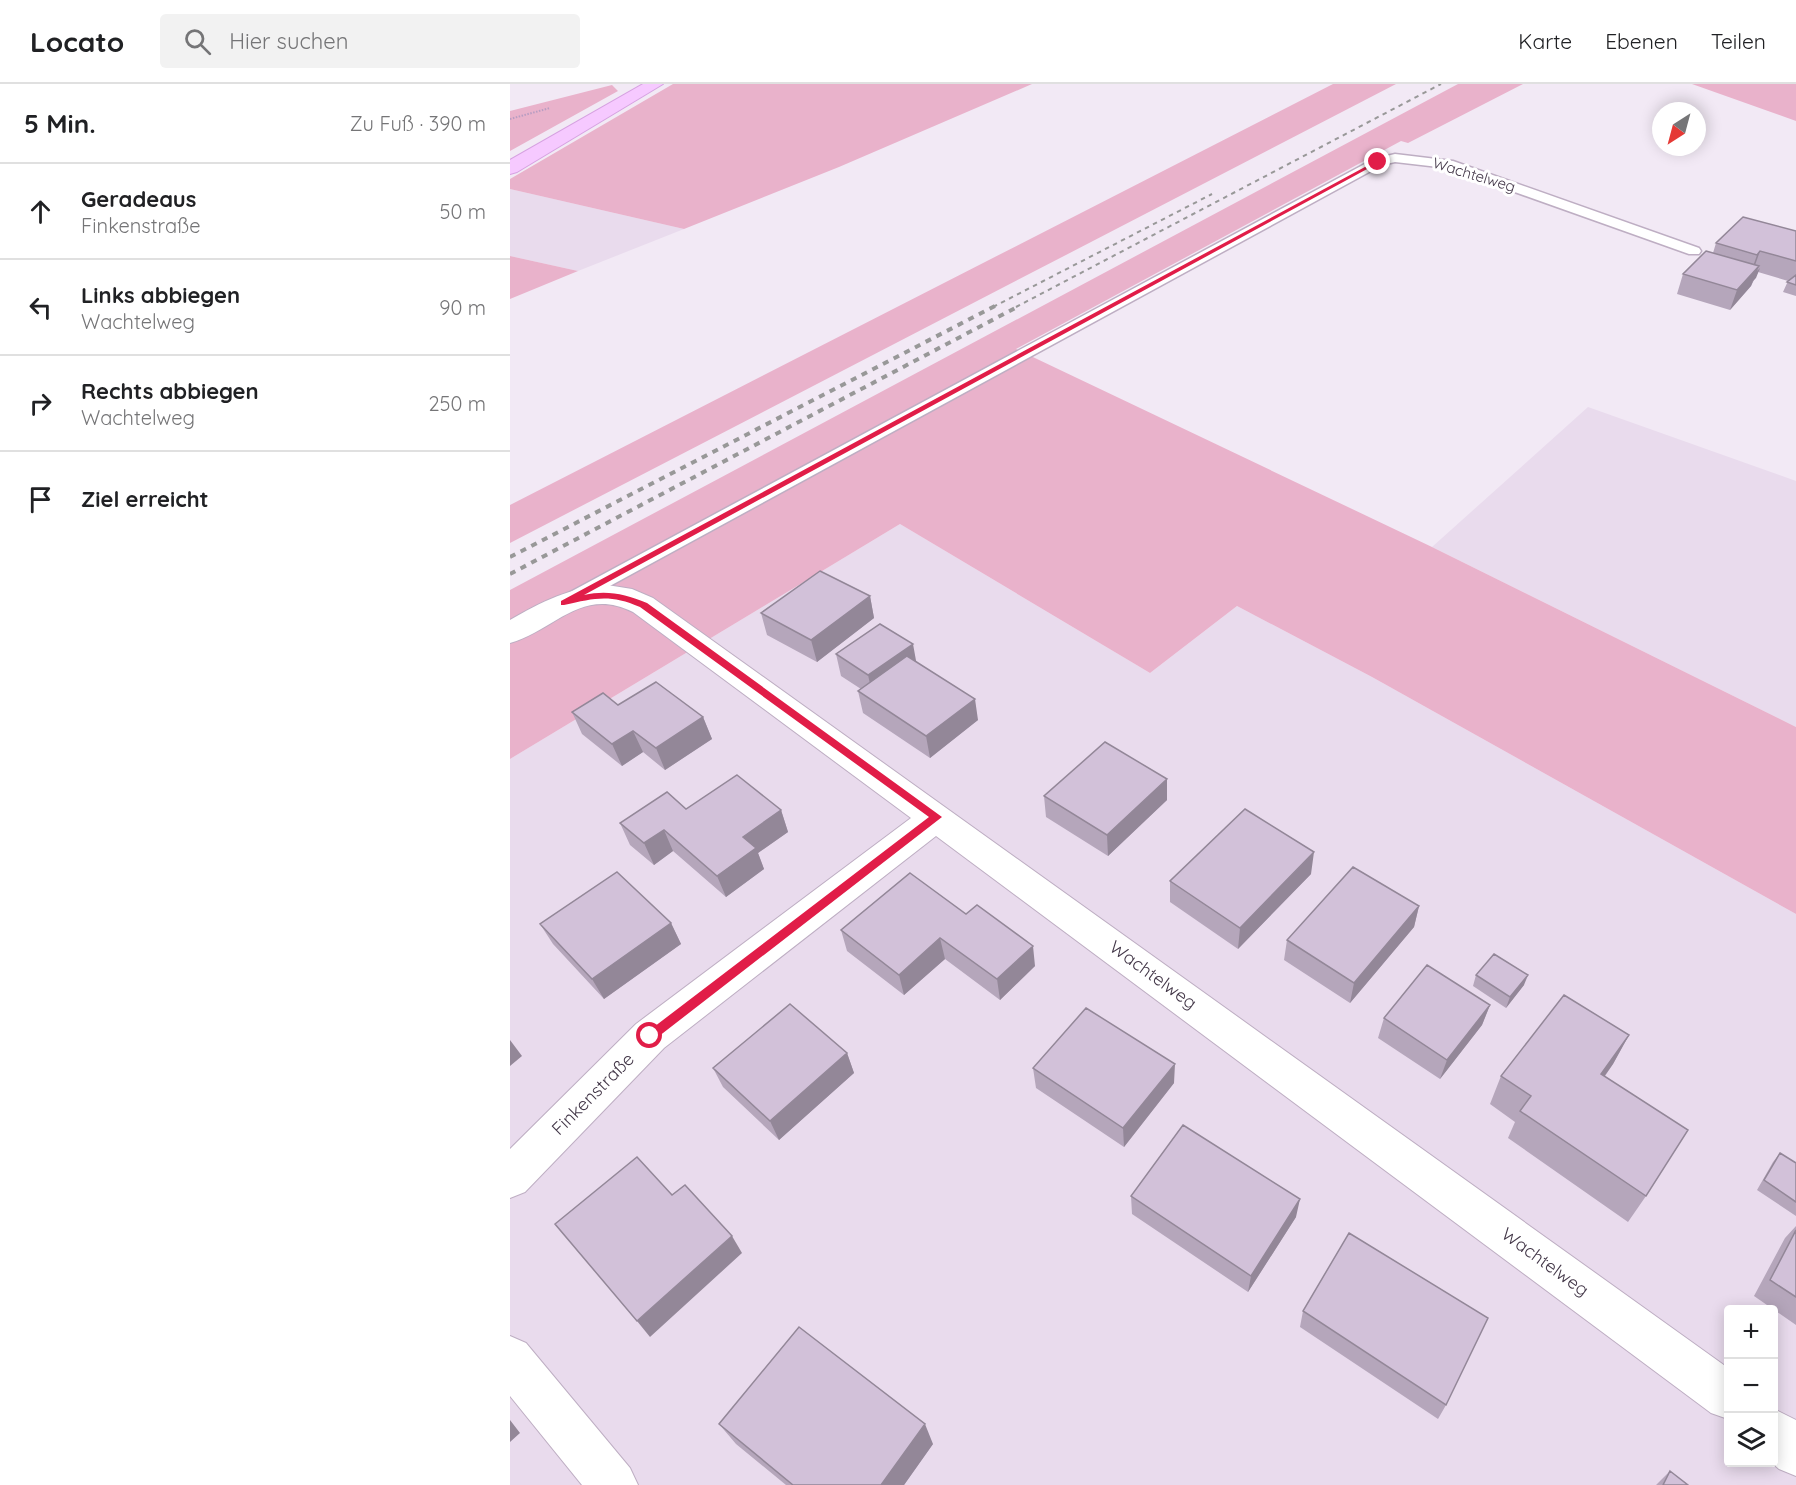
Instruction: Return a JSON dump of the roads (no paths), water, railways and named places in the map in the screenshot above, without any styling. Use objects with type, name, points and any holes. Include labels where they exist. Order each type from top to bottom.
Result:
[{"type":"street","points":[[510,168],[655,84]]},
{"type":"street","name":"Wachtelweg","points":[[510,633],[564,603],[598,595],[621,596],[644,605],[1724,1393]]},
{"type":"street","name":"Finkenstraße","points":[[510,1178],[650,1036],[937,817]]},
{"type":"street","points":[[510,1359],[613,1485]]},
{"type":"street","points":[[1778,1436],[1796,1452]]},
{"type":"lane","name":"Wachtelweg","points":[[564,603],[1378,162],[1395,158],[1449,164],[1694,251]]},
{"type":"railway","points":[[1016,307],[1441,84]]},
{"type":"railway","points":[[993,307],[1212,194]]},
{"type":"railway","points":[[510,557],[995,306]]},
{"type":"railway","points":[[510,574],[1019,306]]}]
